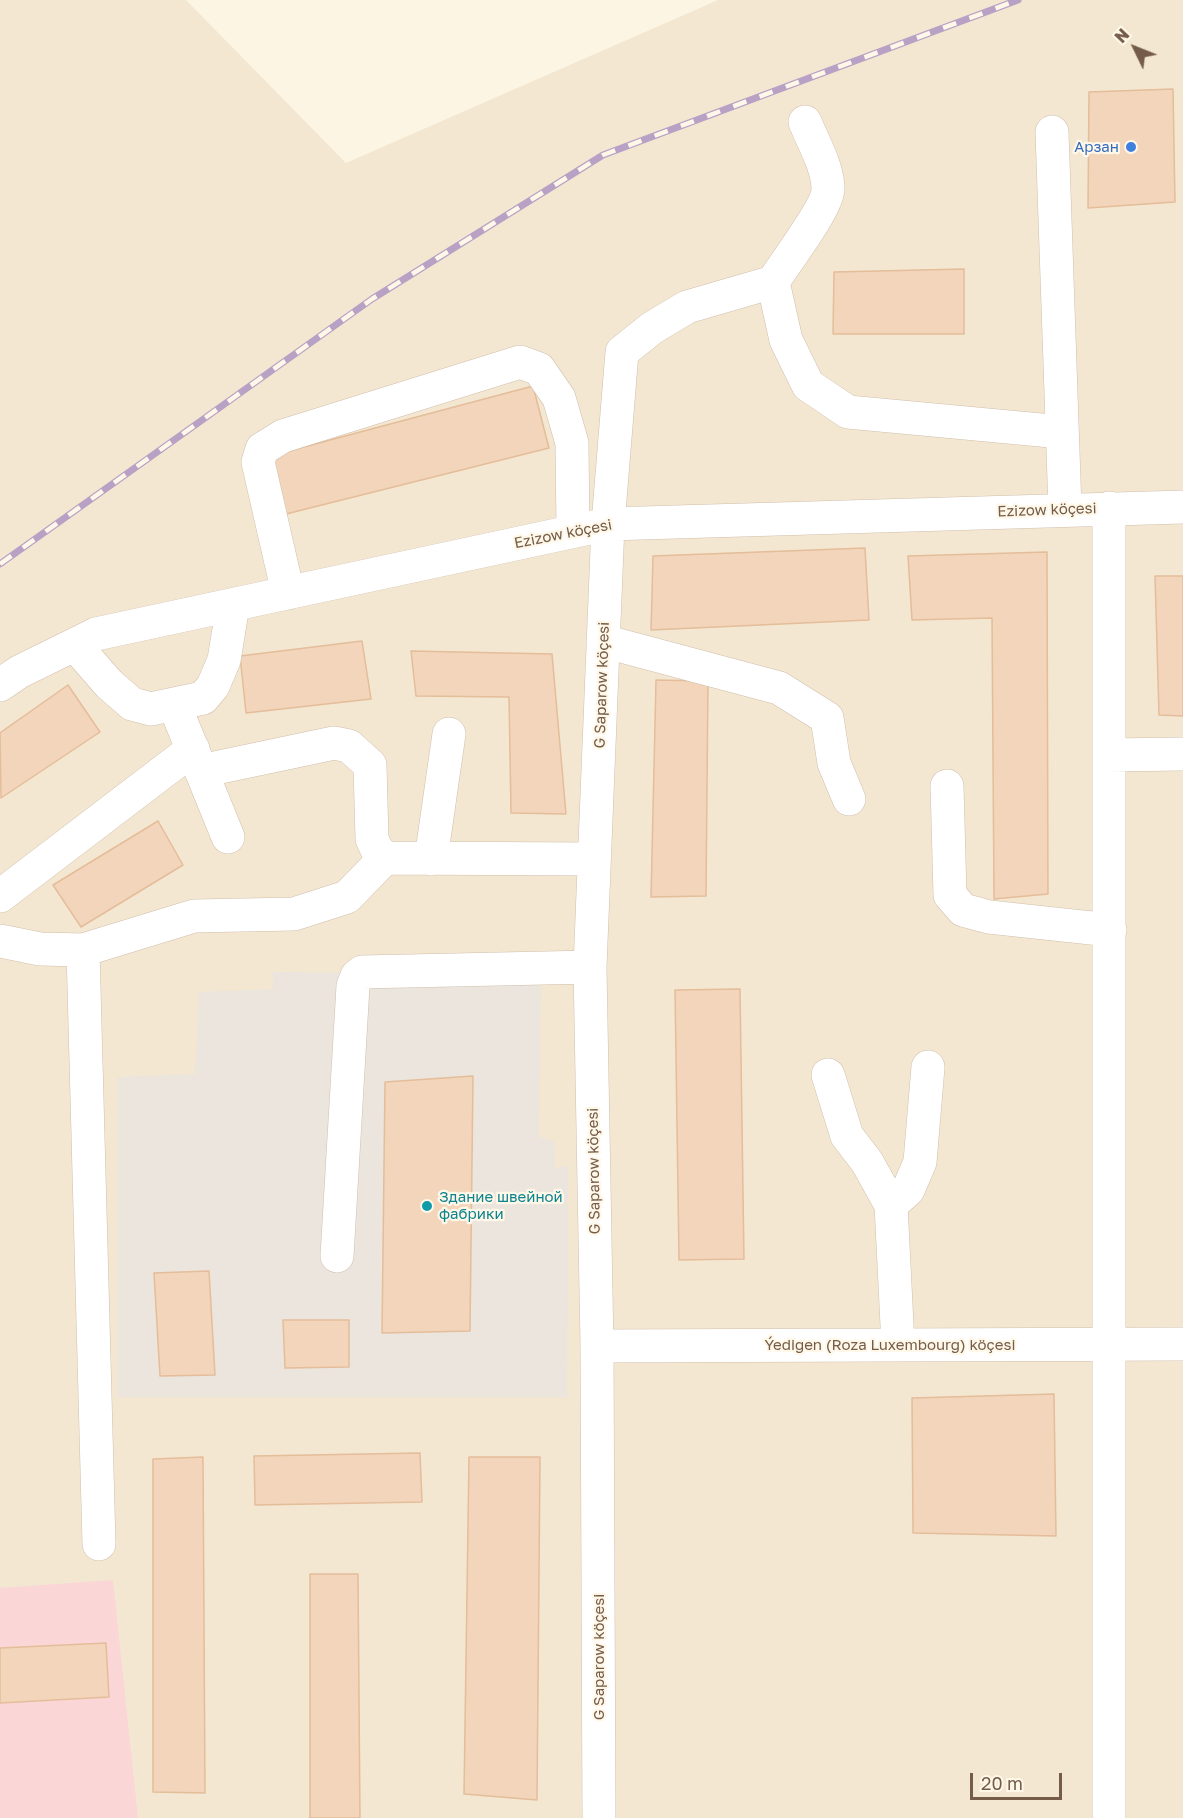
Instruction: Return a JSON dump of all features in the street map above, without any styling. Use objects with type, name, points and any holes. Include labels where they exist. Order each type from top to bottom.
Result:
[{"type":"street","points":[[805,122],[826,174],[828,191],[813,221],[773,282],[786,340],[808,385],[848,412],[1062,432]]},
{"type":"street","points":[[1052,132],[1065,509]]},
{"type":"street","name":"G Saparow köçesi","points":[[599,1818],[597,1346],[590,967],[608,524],[622,352],[652,328],[687,307],[773,282]]},
{"type":"street","points":[[288,593],[258,462],[262,449],[283,436],[520,362],[539,369],[559,398],[572,443],[573,531]]},
{"type":"street","name":"Ezizow köçesi","points":[[0,685],[20,672],[96,634],[608,524],[1183,507]]},
{"type":"street","points":[[1109,508],[1111,1344],[1109,1818]]},
{"type":"street","points":[[75,645],[109,684],[132,704],[151,709],[203,698],[213,686],[224,660],[233,604]]},
{"type":"street","points":[[603,641],[779,688],[826,718],[834,763],[849,799]]},
{"type":"street","points":[[174,704],[228,837]]},
{"type":"street","points":[[431,859],[449,734]]},
{"type":"street","points":[[0,896],[197,760],[334,743],[349,746],[370,765],[372,839],[377,850],[385,858],[594,859]]},
{"type":"street","points":[[1109,755],[1183,754]]},
{"type":"street","points":[[947,786],[950,895],[963,910],[989,917],[1110,930]]},
{"type":"street","points":[[0,941],[40,949],[83,950],[194,916],[294,914],[347,897],[385,858]]},
{"type":"street","points":[[83,950],[99,1544]]},
{"type":"street","points":[[337,1256],[353,986],[357,976],[362,972],[590,967]]},
{"type":"street","points":[[891,1205],[908,1190],[920,1162],[928,1067]]},
{"type":"street","points":[[828,1075],[847,1136],[867,1162],[891,1205],[898,1345]]},
{"type":"street","name":"Ýedigen (Roza Luxembourg) köçesi","points":[[597,1346],[1183,1344]]},
{"type":"shaded area","points":[[0,0],[186,0],[346,163],[718,0],[1183,0],[1183,1818],[0,1818]]},
{"type":"shaded area","points":[[273,972],[541,975],[539,1137],[554,1141],[555,1168],[568,1166],[567,1397],[118,1397],[118,1077],[195,1074],[199,992],[273,989]]},
{"type":"shaded area","points":[[113,1580],[138,1818],[0,1818],[0,1588]]},
{"type":"building","name":"Арзан","points":[[1173,89],[1175,202],[1088,208],[1089,92]]},
{"type":"building","points":[[964,269],[964,334],[833,334],[834,272]]},
{"type":"building","points":[[533,386],[549,448],[286,514],[270,456]]},
{"type":"building","points":[[865,548],[869,620],[651,630],[653,556]]},
{"type":"building","points":[[1047,552],[1048,894],[994,899],[992,618],[912,620],[908,556]]},
{"type":"building","points":[[1155,576],[1183,576],[1183,716],[1159,715]]},
{"type":"building","points":[[362,641],[371,699],[246,713],[240,656]]},
{"type":"building","points":[[411,651],[552,654],[566,814],[511,813],[509,697],[416,696]]},
{"type":"building","points":[[656,680],[708,681],[706,896],[651,897]]},
{"type":"building","points":[[68,685],[100,732],[1,798],[0,733]]},
{"type":"building","points":[[158,821],[183,865],[81,927],[53,885]]},
{"type":"building","points":[[740,989],[744,1259],[679,1260],[675,990]]},
{"type":"building","name":"Здание швейной фабрики","points":[[473,1076],[470,1331],[382,1333],[385,1082]]},
{"type":"building","points":[[209,1271],[215,1375],[160,1376],[154,1273]]},
{"type":"building","points":[[283,1320],[349,1320],[349,1367],[285,1368]]},
{"type":"building","points":[[1054,1394],[1056,1536],[913,1533],[912,1398]]},
{"type":"building","points":[[420,1453],[422,1502],[255,1505],[254,1456]]},
{"type":"building","points":[[203,1457],[205,1793],[153,1792],[153,1459]]},
{"type":"building","points":[[469,1457],[540,1457],[537,1800],[464,1794]]},
{"type":"building","points":[[310,1574],[358,1574],[360,1818],[310,1818]]},
{"type":"building","points":[[106,1643],[109,1697],[0,1703],[0,1648]]},
{"type":"railway","points":[[0,564],[372,299],[603,155],[1018,0]]},
{"type":"place","name":"Арзан","points":[[1131,147]]},
{"type":"place","name":"Здание швейной фабрики","points":[[427,1206]]}]
